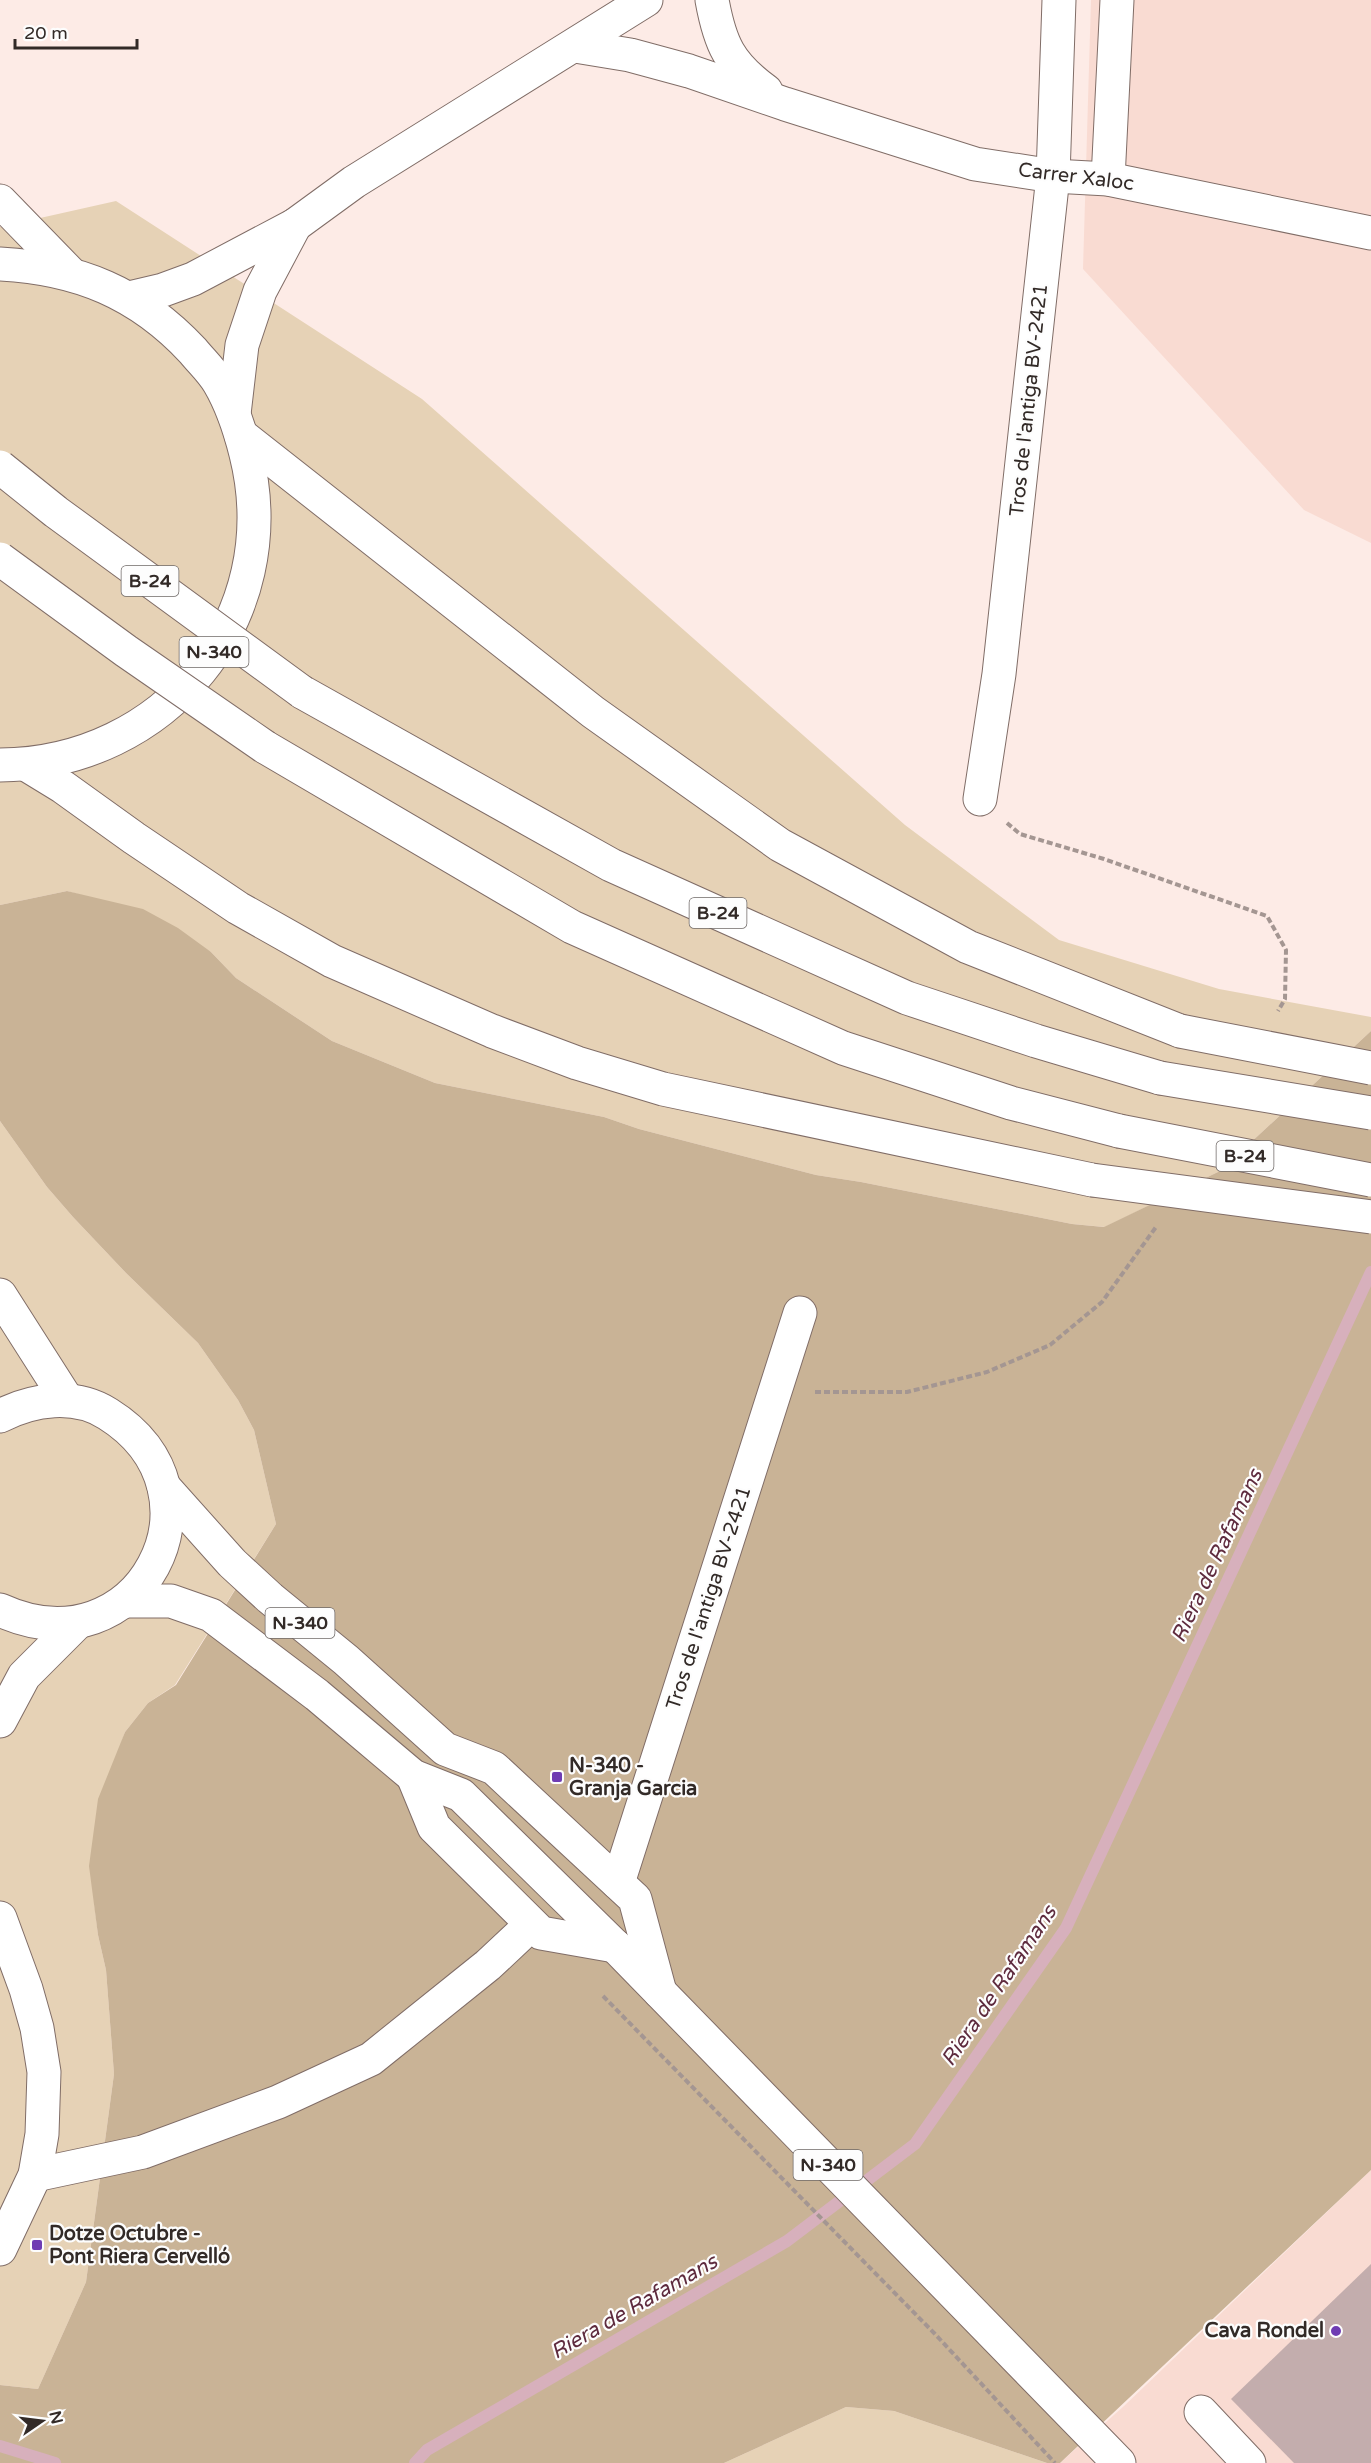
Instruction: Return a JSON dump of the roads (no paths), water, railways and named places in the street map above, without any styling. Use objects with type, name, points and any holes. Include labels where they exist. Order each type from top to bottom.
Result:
[{"type":"main road","points":[[129,298],[163,290],[193,279],[295,225],[354,182],[646,0]]},
{"type":"main road","name":"Carrer Xaloc","points":[[712,0],[717,28],[734,63],[785,104]]},
{"type":"main road","name":"Tros de l'antiga BV-2421","points":[[980,799],[999,674],[1053,176],[1059,0]]},
{"type":"main road","points":[[1108,178],[1116,0]]},
{"type":"main road","name":"Carrer Xaloc","points":[[575,46],[630,55],[689,71],[975,164],[1053,176],[1108,178],[1371,233]]},
{"type":"main road","name":"N-340","points":[[0,201],[71,274]]},
{"type":"main road","points":[[295,225],[260,291],[242,345],[238,424],[593,712],[780,846],[968,947],[1180,1031],[1371,1068]]},
{"type":"main road","name":"N-340","points":[[0,264],[36,267],[71,274],[100,284],[129,298],[155,315],[193,351],[218,381],[238,424],[250,472],[254,500],[253,547],[245,584],[232,620],[214,652],[191,683],[171,702],[133,730],[99,747],[64,759],[13,765]]},
{"type":"main road","name":"B-24","points":[[0,467],[65,519],[302,692],[622,870],[907,998],[1036,1041],[1160,1078],[1371,1113]]},
{"type":"main road","name":"B-24","points":[[0,559],[126,651],[265,747],[572,927],[843,1048],[1011,1103],[1119,1131],[1371,1180]]},
{"type":"main road","points":[[13,765],[63,787],[238,908],[332,961],[492,1031],[577,1063],[663,1089],[1092,1180],[1371,1217]]},
{"type":"main road","points":[[0,1295],[67,1400]]},
{"type":"main road","name":"Tros de l'antiga BV-2421","points":[[618,1883],[800,1313]]},
{"type":"main road","name":"N-340","points":[[0,1416],[18,1407],[45,1401],[67,1400],[100,1409],[123,1424],[142,1442],[155,1463],[164,1487],[167,1512],[165,1537],[156,1561],[143,1583],[125,1601],[104,1615],[77,1623],[49,1625],[21,1620],[0,1610]]},
{"type":"main road","name":"N-340","points":[[164,1487],[240,1570],[445,1749],[461,1795]]},
{"type":"main road","name":"N-340","points":[[125,1601],[171,1601],[212,1615],[317,1695],[412,1776],[461,1795],[615,1946],[1119,2463]]},
{"type":"main road","points":[[0,1721],[24,1676],[77,1623]]},
{"type":"main road","points":[[445,1749],[494,1768],[635,1899],[660,1993]]},
{"type":"main road","points":[[412,1776],[434,1827],[541,1933],[615,1946]]},
{"type":"main road","points":[[0,1918],[34,2018],[44,2072],[42,2134],[35,2175],[2,2245]]},
{"type":"main road","points":[[35,2175],[143,2152],[278,2102],[371,2059],[488,1965],[519,1936]]},
{"type":"main road","points":[[1059,2401],[1099,2463]]},
{"type":"main road","points":[[1201,2412],[1250,2463]]},
{"type":"waterway","name":"Riera de Rafamans","points":[[415,2463],[427,2450],[787,2241],[915,2144],[1066,1928],[1371,1272]]},
{"type":"waterway","points":[[0,2446],[55,2463]]},
{"type":"place","name":"N-340 - Granja Garcia","points":[[557,1777]]},
{"type":"place","name":"Dotze Octubre - Pont Riera Cervelló","points":[[37,2245]]},
{"type":"place","name":"Cava Rondel","points":[[1336,2331]]}]
